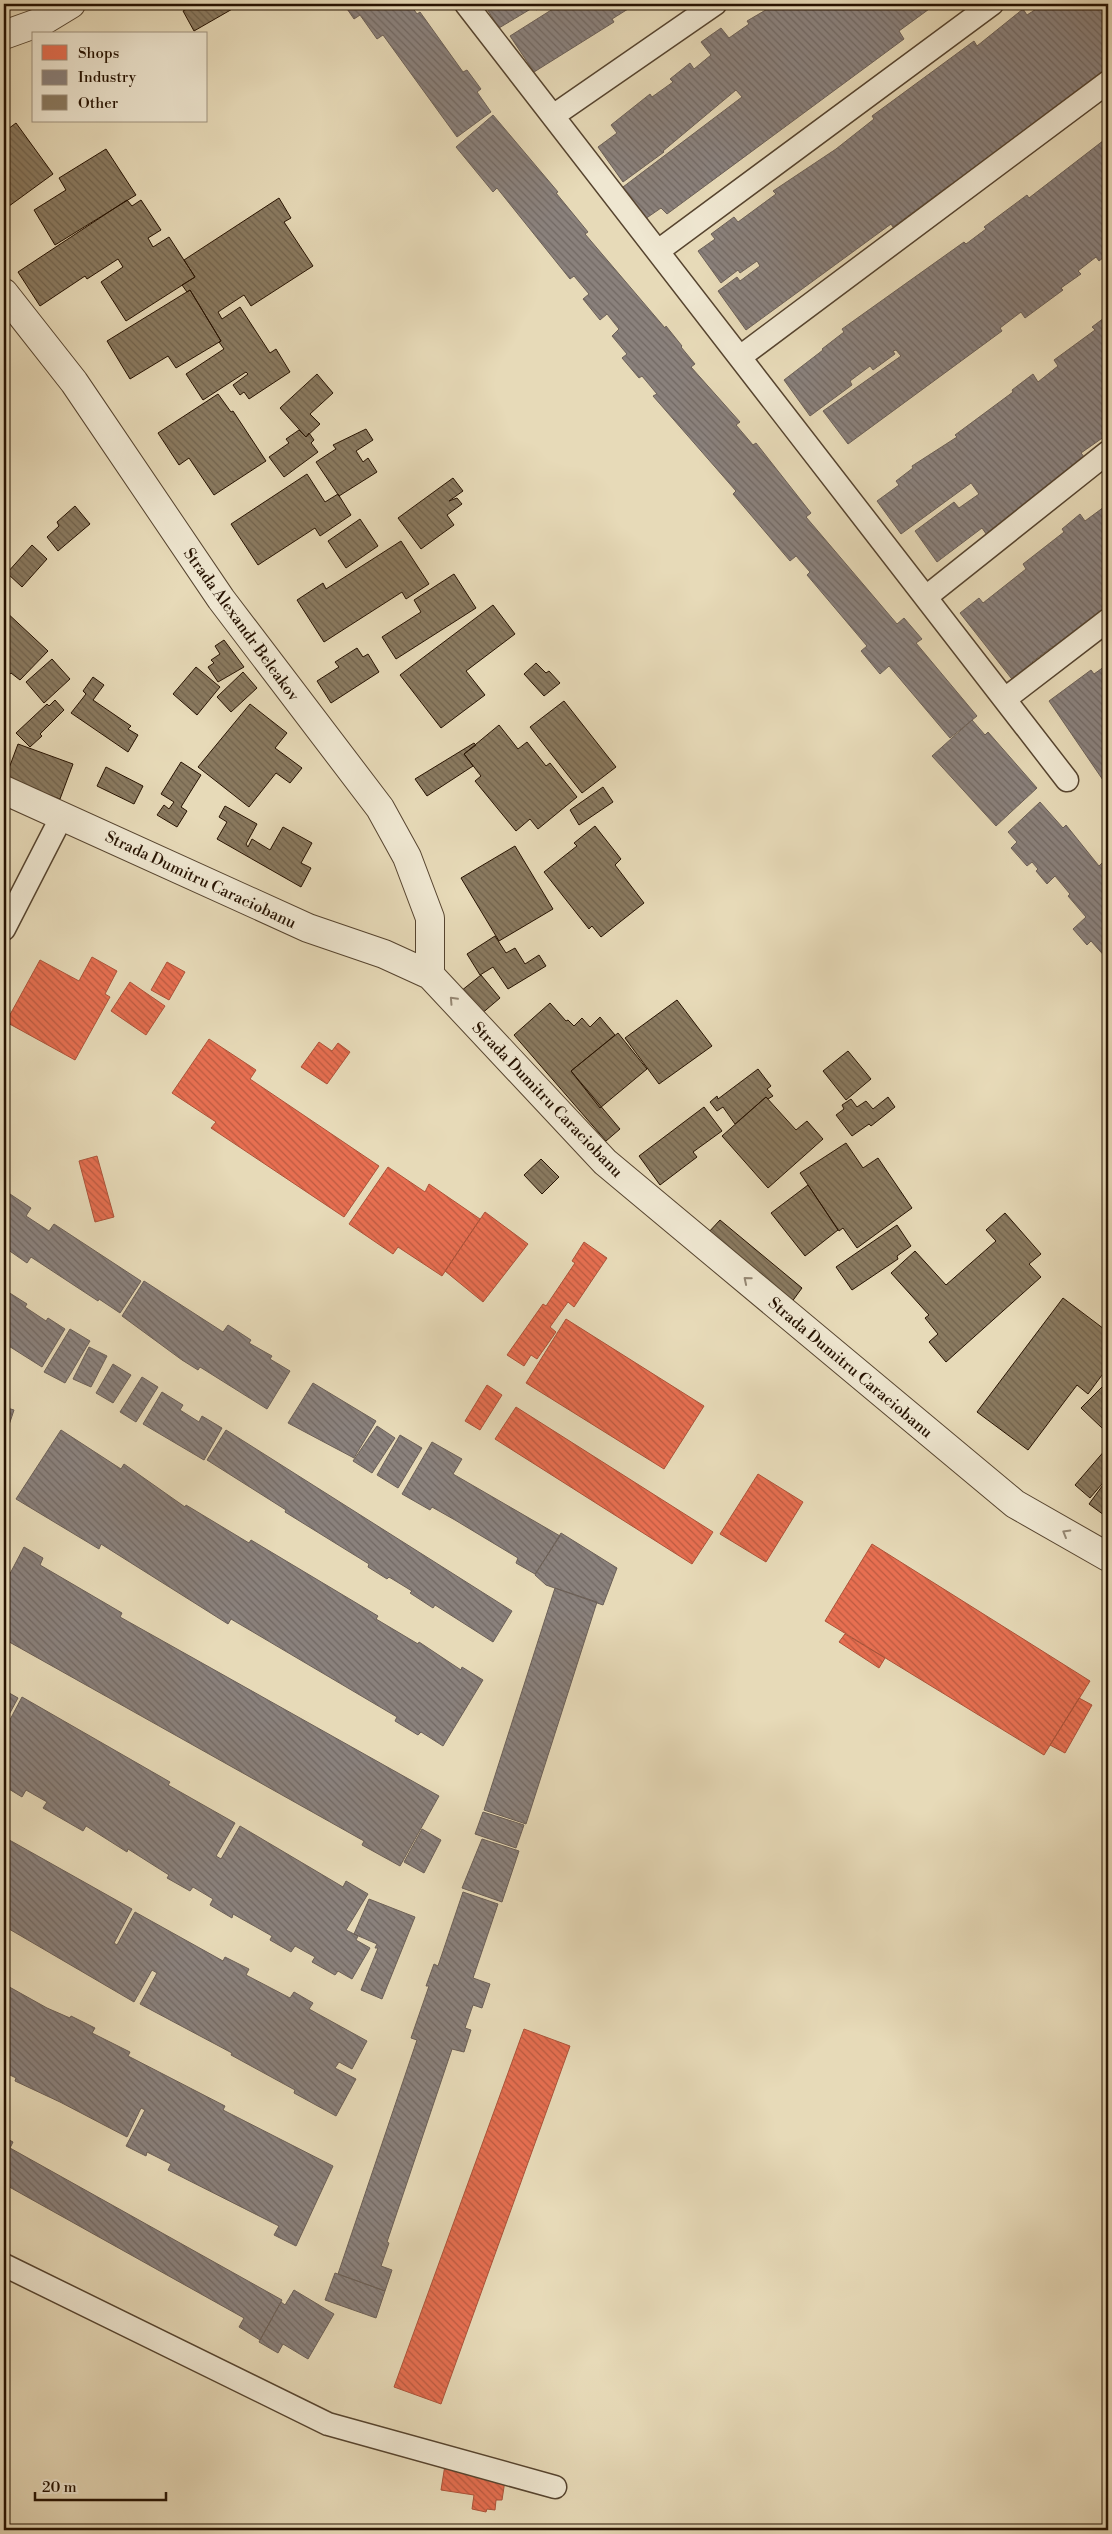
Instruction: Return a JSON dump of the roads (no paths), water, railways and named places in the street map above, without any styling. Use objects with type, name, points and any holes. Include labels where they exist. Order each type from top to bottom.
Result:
[{"type":"street","points":[[4,35],[43,20],[71,4]]},
{"type":"street","name":"Strada Alexandr Beleakov","points":[[4,292],[74,382],[221,599],[380,808],[407,857],[430,918],[430,975]]},
{"type":"street","name":"Strada Dumitru Caraciobanu","points":[[4,790],[308,928],[384,954],[430,975],[605,1162],[1015,1504],[1108,1557]]},
{"type":"lane","points":[[466,4],[1067,780]]},
{"type":"lane","points":[[553,116],[715,4]]},
{"type":"lane","points":[[658,251],[992,4]]},
{"type":"lane","points":[[740,357],[1108,82]]},
{"type":"lane","points":[[926,597],[1108,452]]},
{"type":"lane","points":[[1005,699],[1108,620]]},
{"type":"lane","points":[[4,929],[62,816]]},
{"type":"lane","points":[[4,2265],[328,2424],[555,2487]]}]
